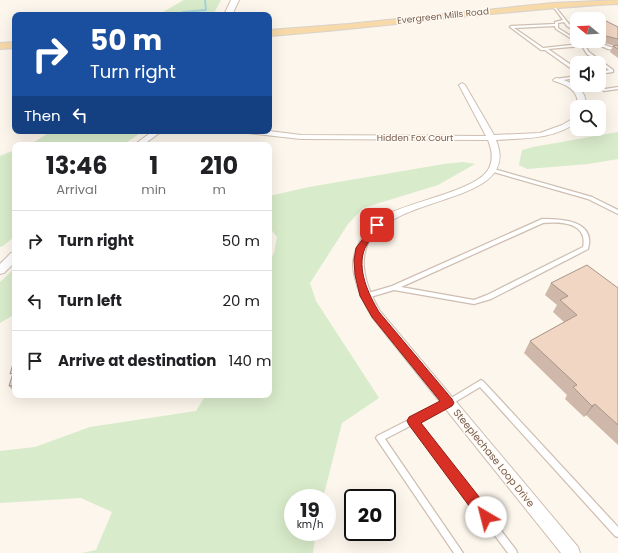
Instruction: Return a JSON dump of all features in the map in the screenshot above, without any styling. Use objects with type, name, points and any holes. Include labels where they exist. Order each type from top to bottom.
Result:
[{"type":"main road","points":[[229,12],[235,0]]},
{"type":"main road","name":"Evergreen Mills Road","points":[[272,33],[348,27],[553,5],[618,2]]},
{"type":"main road","points":[[0,46],[12,45]]},
{"type":"street","points":[[556,80],[570,83],[576,88],[582,100]]},
{"type":"street","points":[[462,85],[491,138],[496,158],[492,170]]},
{"type":"street","name":"Hidden Fox Court","points":[[271,134],[301,138],[491,138],[540,135],[565,127],[570,123]]},
{"type":"street","points":[[142,142],[154,134]]},
{"type":"street","name":"Steeplechase Loop Drive","points":[[492,170],[489,174],[476,183],[392,215],[377,225],[361,248],[358,260],[359,275],[365,296],[376,314],[572,553]]},
{"type":"street","points":[[0,270],[12,259]]},
{"type":"lane","points":[[553,5],[564,21],[570,26]]},
{"type":"lane","points":[[564,21],[556,24],[511,27],[542,49],[570,46]]},
{"type":"lane","points":[[556,24],[557,28],[570,36]]},
{"type":"lane","points":[[606,47],[618,49]]},
{"type":"lane","points":[[585,48],[592,56]]},
{"type":"lane","points":[[546,49],[570,66]]},
{"type":"lane","points":[[606,66],[612,71],[606,72]]},
{"type":"lane","points":[[556,80],[570,77]]},
{"type":"lane","points":[[606,90],[618,88]]},
{"type":"lane","points":[[492,170],[590,198],[618,212]]},
{"type":"lane","points":[[365,296],[394,288],[542,221],[558,220],[568,222],[582,228],[588,240],[586,248],[489,297],[474,302],[394,288]]},
{"type":"lane","points":[[459,553],[380,438],[448,403],[481,383],[618,533]]},
{"type":"lane","points":[[413,421],[513,553]]},
{"type":"green space","points":[[184,0],[221,0],[215,12],[163,12]]},
{"type":"green space","points":[[618,132],[618,159],[588,164],[527,169],[519,165],[522,150],[595,136],[606,136],[606,134]]},
{"type":"green space","points":[[46,134],[139,134],[127,142],[34,142]]},
{"type":"green space","points":[[12,151],[12,238],[0,247],[0,156]]},
{"type":"green space","points":[[463,162],[475,164],[438,185],[363,208],[348,224],[310,283],[316,301],[379,398],[342,423],[325,489],[284,489],[284,541],[315,541],[313,553],[82,553],[96,550],[112,512],[81,498],[0,503],[0,451],[35,447],[90,427],[196,411],[204,398],[272,398],[272,257],[277,237],[272,231],[272,195],[309,187],[444,164]]},
{"type":"green space","points":[[12,271],[12,316],[0,323],[0,282]]},
{"type":"building","points":[[606,21],[618,27],[618,39],[606,36]]},
{"type":"building","points":[[587,265],[618,288],[618,425],[595,404],[592,406],[573,387],[577,385],[530,341],[577,315],[560,300],[568,296],[551,283]]},
{"type":"building","points":[[12,376],[12,386],[9,386]]},
{"type":"waterway","points":[[183,12],[206,10],[205,0]]},
{"type":"route","points":[[377,225],[369,234],[361,248],[358,260],[359,275],[365,296],[376,314],[448,403],[413,421],[486,517]]}]
